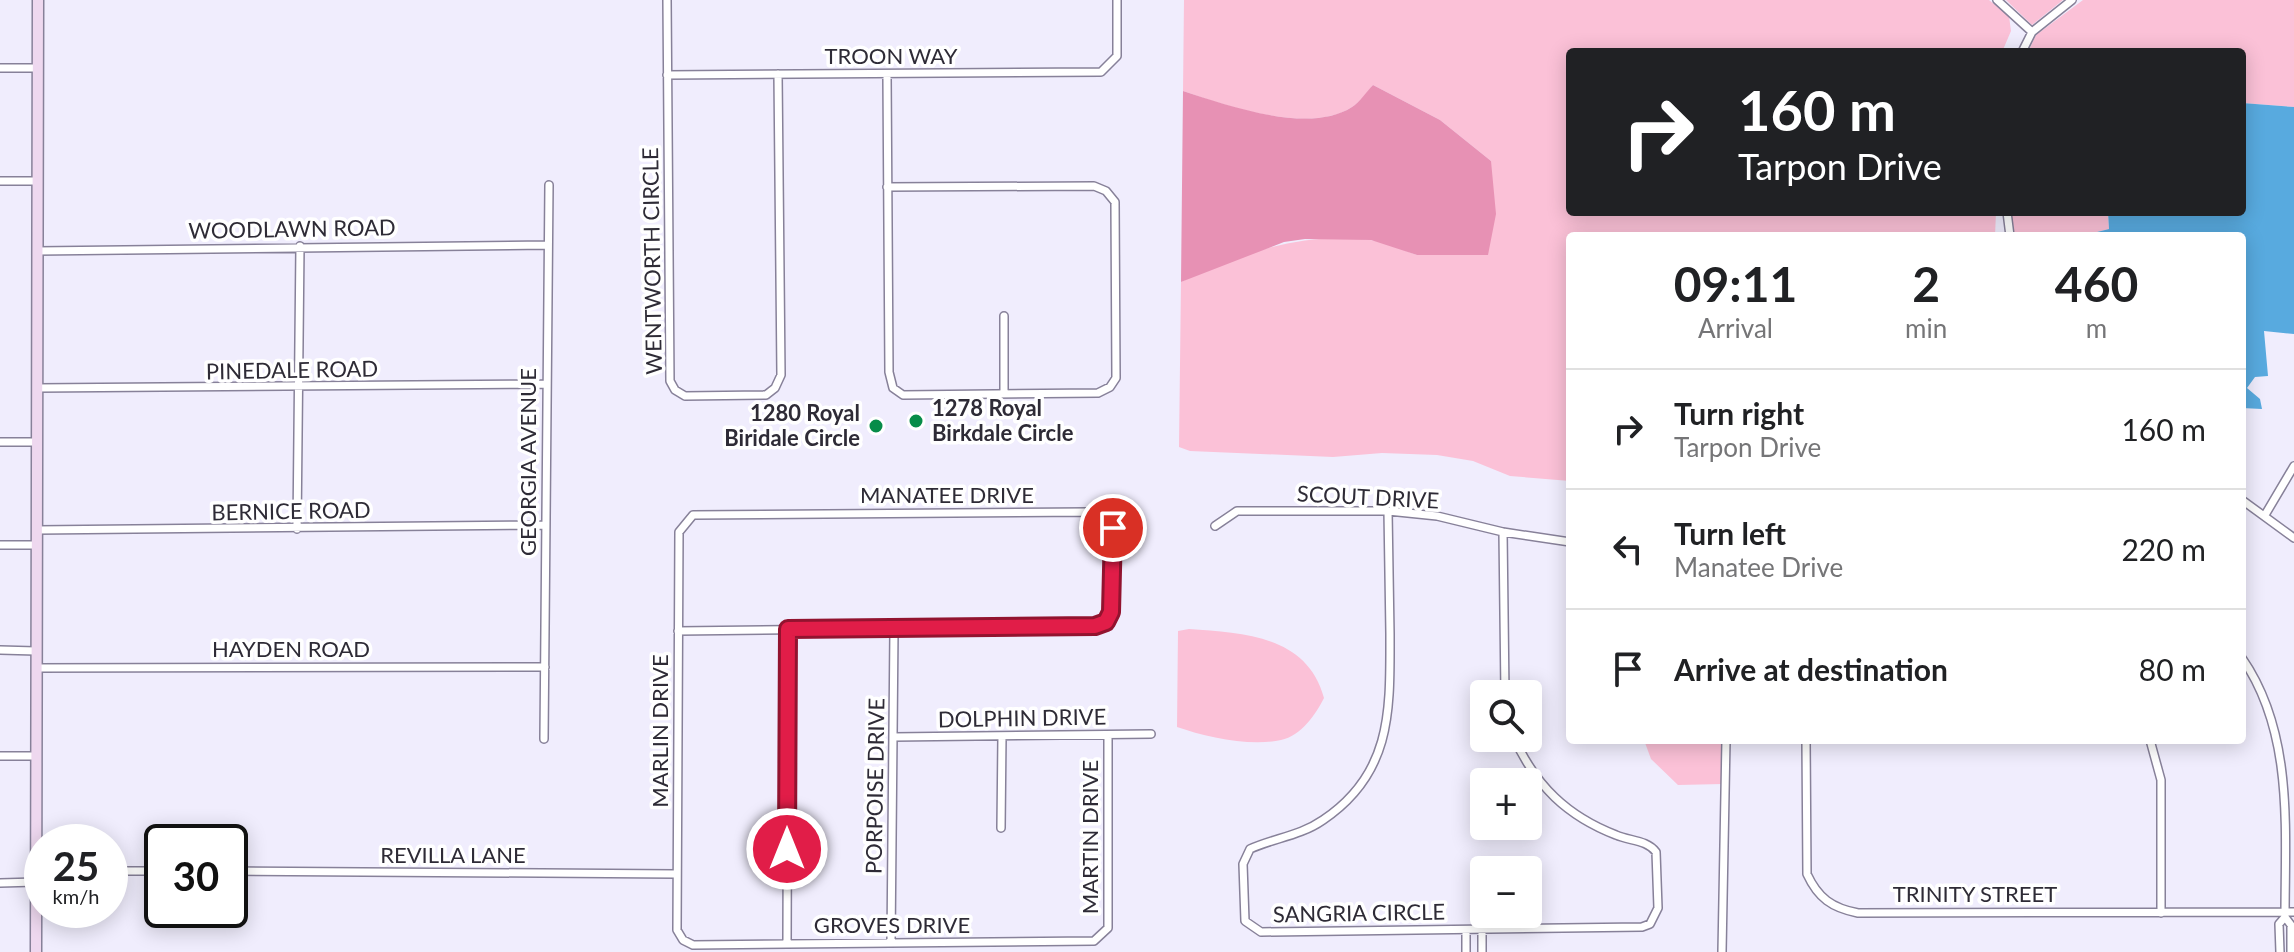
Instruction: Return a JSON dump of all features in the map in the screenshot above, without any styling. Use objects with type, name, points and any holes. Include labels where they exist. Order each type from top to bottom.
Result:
[{"type":"main road","points":[[38,0],[38,824]]},
{"type":"main road","points":[[36,928],[36,952]]},
{"type":"street","name":"WENTWORTH CIRCLE","points":[[667,0],[670,381],[675,390],[685,396],[766,395],[775,388],[781,375],[778,74]]},
{"type":"street","name":"TROON WAY","points":[[667,75],[887,76],[1101,72],[1117,56],[1117,0]]},
{"type":"street","points":[[1997,0],[2032,32]]},
{"type":"street","points":[[2024,48],[2032,32],[2072,0]]},
{"type":"street","points":[[0,68],[37,68]]},
{"type":"street","points":[[887,76],[887,187],[889,372],[893,388],[903,395],[1098,393],[1110,387],[1116,378],[1115,202],[1106,191],[1094,186],[887,187]]},
{"type":"street","points":[[0,181],[37,181]]},
{"type":"street","name":"GEORGIA AVENUE","points":[[544,739],[549,185]]},
{"type":"street","name":"WOODLAWN ROAD","points":[[37,251],[547,245]]},
{"type":"street","points":[[297,529],[300,246]]},
{"type":"street","points":[[1004,316],[1004,393]]},
{"type":"street","name":"PINEDALE ROAD","points":[[38,388],[297,389],[547,384]]},
{"type":"street","points":[[0,442],[37,442]]},
{"type":"street","points":[[2265,515],[2294,466]]},
{"type":"street","points":[[2246,503],[2294,538]]},
{"type":"street","name":"SCOUT DRIVE","points":[[1215,526],[1237,511],[1388,511],[1437,516],[1503,532],[1566,541]]},
{"type":"street","name":"SANGRIA CIRCLE","points":[[1388,511],[1390,694],[1382,745],[1369,772],[1334,812],[1298,834],[1250,849],[1243,864],[1242,913],[1245,921],[1261,932],[1642,927],[1650,924],[1658,908],[1658,862],[1652,847],[1593,826],[1566,809],[1544,789],[1522,752]]},
{"type":"street","name":"MANATEE DRIVE","points":[[684,523],[693,515],[1090,512],[1105,518],[1113,528],[1111,612],[1106,622],[1095,626],[894,630]]},
{"type":"street","name":"MARLIN DRIVE","points":[[683,940],[677,930],[676,874],[679,532],[684,523]]},
{"type":"street","name":"BERNICE ROAD","points":[[37,530],[545,525]]},
{"type":"street","points":[[1503,532],[1505,680]]},
{"type":"street","points":[[0,545],[36,545]]},
{"type":"street","points":[[787,944],[788,629]]},
{"type":"street","points":[[678,631],[894,630]]},
{"type":"street","name":"PORPOISE DRIVE","points":[[891,943],[894,630]]},
{"type":"street","points":[[0,650],[36,651]]},
{"type":"street","points":[[2246,664],[2255,676],[2275,723],[2284,770],[2291,952]]},
{"type":"street","name":"HAYDEN ROAD","points":[[36,668],[545,667]]},
{"type":"street","name":"DOLPHIN DRIVE","points":[[894,737],[1151,734]]},
{"type":"street","name":"MARTIN DRIVE","points":[[1102,937],[1108,928],[1108,735]]},
{"type":"street","points":[[1001,828],[1002,736]]},
{"type":"street","points":[[1722,952],[1726,744]]},
{"type":"street","name":"TRINITY STREET","points":[[1806,744],[1807,874],[1814,890],[1840,910],[1858,913],[2288,914]]},
{"type":"street","points":[[2151,744],[2161,780],[2161,913]]},
{"type":"street","points":[[0,756],[37,756]]},
{"type":"street","name":"REVILLA LANE","points":[[248,871],[676,874]]},
{"type":"street","points":[[0,883],[24,882]]},
{"type":"street","points":[[2280,952],[2279,924],[2288,914]]},
{"type":"street","points":[[1482,929],[1482,952]]},
{"type":"street","points":[[1466,930],[1466,952]]},
{"type":"street","name":"GROVES DRIVE","points":[[683,940],[693,945],[1094,941],[1102,937]]},
{"type":"street","points":[[988,942],[988,952]]},
{"type":"shaded area","points":[[1184,0],[1989,0],[2009,16],[2011,31],[2004,48],[1566,48],[1566,216],[1996,216],[1995,232],[1566,232],[1566,481],[1510,476],[1473,461],[1437,455],[1382,453],[1333,457],[1190,451],[1179,447],[1181,282],[1249,254],[1321,239],[1376,241],[1417,255],[1491,161],[1440,120],[1373,85],[1352,107],[1334,115],[1314,118],[1268,115],[1183,91]]},
{"type":"shaded area","points":[[2006,0],[2063,0],[2032,25]]},
{"type":"shaded area","points":[[2083,0],[2294,0],[2294,107],[2246,103],[2246,48],[2030,48],[2036,35]]},
{"type":"shaded area","points":[[1373,85],[1440,120],[1491,161],[1496,214],[1488,255],[1417,255],[1371,240],[1305,239],[1284,242],[1181,282],[1183,91],[1268,115],[1314,118],[1334,115],[1352,107]]},
{"type":"shaded area","points":[[2012,216],[2108,216],[2109,229],[2097,232],[2014,232]]},
{"type":"shaded area","points":[[1189,629],[1251,636],[1288,650],[1303,661],[1316,677],[1324,698],[1321,704],[1295,734],[1269,742],[1228,740],[1177,727],[1178,631]]},
{"type":"shaded area","points":[[1645,744],[1724,744],[1723,784],[1678,785],[1651,759]]},
{"type":"water","points":[[2246,103],[2294,107],[2294,334],[2264,331],[2268,376],[2255,377],[2247,388],[2260,399],[2262,409],[2246,408],[2246,232],[2097,232],[2109,229],[2108,216],[2246,216]]},
{"type":"place","name":"1278 Royal Birkdale Circle","points":[[916,421]]},
{"type":"place","name":"1280 Royal Biridale Circle","points":[[876,426]]},
{"type":"route","points":[[787,849],[788,629],[1095,626],[1106,622],[1111,612],[1113,528]]}]
